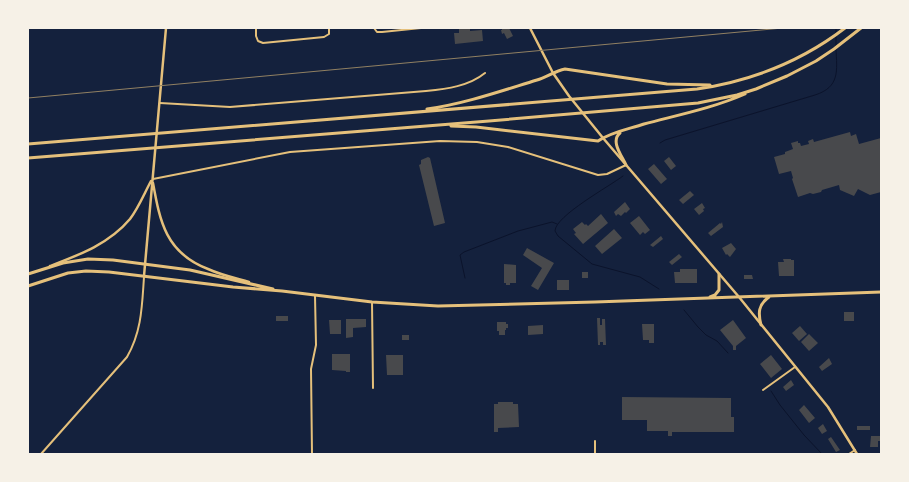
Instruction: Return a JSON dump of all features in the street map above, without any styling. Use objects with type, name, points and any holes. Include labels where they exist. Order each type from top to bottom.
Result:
[{"type":"main road","points":[[144,276],[166,28]]},
{"type":"main road","points":[[530,28],[553,73],[569,96],[719,274],[828,407],[857,454]]},
{"type":"main road","points":[[28,144],[679,91],[716,86],[745,79],[781,66],[818,46],[845,28]]},
{"type":"main road","points":[[431,126],[476,127],[598,141],[628,129],[727,100],[787,76],[816,61],[861,28]]},
{"type":"main road","points":[[398,113],[457,104],[540,80],[565,69],[667,84],[716,86]]},
{"type":"main road","points":[[28,158],[698,103],[727,98],[756,89]]},
{"type":"main road","points":[[626,165],[616,138],[618,134],[628,129]]},
{"type":"main road","points":[[28,274],[84,253],[109,238],[129,219],[152,179]]},
{"type":"main road","points":[[152,179],[159,214],[164,229],[179,250],[189,259],[206,269],[262,287]]},
{"type":"main road","points":[[42,268],[88,259],[113,260],[190,270],[282,291]]},
{"type":"main road","points":[[28,286],[60,275],[76,272],[109,272],[372,302],[409,305],[460,306],[881,292]]},
{"type":"main road","points":[[709,298],[716,295],[719,290],[719,274]]},
{"type":"main road","points":[[761,325],[759,314],[760,308],[764,301],[771,296]]},
{"type":"street","points":[[256,28],[256,36],[258,41],[263,43],[324,37],[328,34],[329,28]]},
{"type":"street","points":[[374,28],[377,32],[421,28]]},
{"type":"street","points":[[160,103],[230,107],[436,90],[472,82],[485,73]]},
{"type":"street","points":[[152,179],[290,152],[435,141],[477,142],[508,147],[598,174],[607,174],[626,165]]},
{"type":"street","points":[[41,454],[123,363],[132,350],[139,331],[141,320],[144,276]]},
{"type":"street","points":[[312,454],[311,369],[316,345],[315,295]]},
{"type":"street","points":[[372,302],[373,388]]},
{"type":"street","points":[[763,390],[795,367]]},
{"type":"street","points":[[595,441],[595,454]]},
{"type":"street","points":[[849,454],[855,450]]},
{"type":"building","points":[[459,28],[470,28],[470,31],[482,30],[483,41],[455,44],[454,33],[459,33]]},
{"type":"building","points":[[502,28],[509,28],[513,36],[507,39],[504,33],[502,34]]},
{"type":"building","points":[[850,132],[851,136],[856,134],[859,144],[881,138],[881,192],[870,195],[858,189],[854,196],[840,190],[839,185],[822,190],[821,192],[813,194],[810,193],[798,197],[791,171],[779,174],[774,157],[785,154],[785,152],[793,149],[791,143],[798,141],[801,146],[809,144],[808,141],[813,139],[814,142]]},
{"type":"building","points":[[428,157],[430,158],[445,223],[434,226],[419,165],[421,164],[421,160]]},
{"type":"building","points":[[669,157],[676,166],[671,170],[664,161]]},
{"type":"building","points":[[654,164],[667,179],[661,184],[648,169]]},
{"type":"building","points":[[690,191],[694,195],[683,204],[679,200]]},
{"type":"building","points":[[625,202],[630,209],[621,216],[618,214],[616,216],[614,212]]},
{"type":"building","points":[[702,203],[705,208],[699,215],[694,209]]},
{"type":"building","points":[[601,214],[608,223],[583,244],[574,234],[576,233],[573,229],[582,222],[588,226]]},
{"type":"building","points":[[639,216],[650,230],[645,234],[643,232],[640,235],[630,223]]},
{"type":"building","points":[[722,222],[723,227],[711,236],[708,233],[720,223],[721,224]]},
{"type":"building","points":[[614,229],[622,238],[602,254],[595,246]]},
{"type":"building","points":[[661,236],[663,239],[653,247],[650,245]]},
{"type":"building","points":[[731,243],[736,249],[730,257],[727,254],[726,255],[722,248]]},
{"type":"building","points":[[527,248],[554,263],[538,290],[531,286],[542,268],[523,255]]},
{"type":"building","points":[[679,254],[682,257],[672,265],[669,262]]},
{"type":"building","points":[[783,259],[794,260],[794,276],[779,276],[778,262],[784,262]]},
{"type":"building","points":[[504,264],[516,265],[516,283],[506,285],[506,283],[504,283]]},
{"type":"building","points":[[680,269],[697,269],[697,283],[675,283],[674,272],[680,272]]},
{"type":"building","points":[[582,272],[588,272],[588,278],[582,278]]},
{"type":"building","points":[[744,275],[752,275],[753,279],[744,279]]},
{"type":"building","points":[[557,280],[569,280],[569,290],[557,290]]},
{"type":"building","points":[[844,312],[854,312],[854,321],[844,321]]},
{"type":"building","points":[[276,316],[288,316],[288,321],[276,321]]},
{"type":"building","points":[[597,318],[600,318],[600,325],[602,325],[602,319],[605,319],[606,345],[603,345],[603,342],[600,342],[600,345],[598,345]]},
{"type":"building","points":[[346,319],[366,319],[366,327],[353,328],[353,337],[346,338]]},
{"type":"building","points":[[329,320],[341,320],[341,334],[330,334]]},
{"type":"building","points":[[733,320],[746,338],[736,346],[736,350],[733,350],[733,346],[720,330]]},
{"type":"building","points":[[497,322],[506,322],[506,324],[508,324],[508,328],[505,330],[505,335],[499,335],[499,331],[497,331]]},
{"type":"building","points":[[642,324],[654,324],[654,343],[649,343],[649,340],[643,340]]},
{"type":"building","points":[[543,325],[543,334],[528,335],[528,326]]},
{"type":"building","points":[[800,326],[807,334],[799,341],[792,333]]},
{"type":"building","points":[[809,334],[818,343],[809,351],[801,342]]},
{"type":"building","points":[[402,335],[409,335],[409,340],[402,340]]},
{"type":"building","points":[[332,354],[350,354],[350,372],[332,370]]},
{"type":"building","points":[[386,355],[403,355],[403,375],[387,375]]},
{"type":"building","points":[[771,355],[782,369],[771,378],[760,364]]},
{"type":"building","points":[[829,358],[832,364],[822,371],[819,367]]},
{"type":"building","points":[[791,380],[794,385],[786,391],[783,387]]},
{"type":"building","points":[[622,397],[731,398],[731,417],[734,417],[734,432],[672,432],[672,436],[668,436],[668,431],[647,431],[647,420],[622,420]]},
{"type":"building","points":[[498,402],[513,402],[513,404],[518,404],[519,427],[498,428],[498,432],[494,432],[494,404],[498,404]]},
{"type":"building","points":[[804,405],[815,418],[809,423],[799,410]]},
{"type":"building","points":[[823,424],[827,431],[822,434],[818,428]]},
{"type":"building","points":[[857,426],[870,426],[870,430],[857,430]]},
{"type":"building","points":[[871,436],[881,436],[881,441],[878,441],[878,447],[870,447]]},
{"type":"building","points":[[831,437],[840,450],[836,452],[828,439]]},
{"type":"waterway","points":[[836,28],[836,34]]},
{"type":"waterway","points":[[836,37],[836,46]]},
{"type":"waterway","points":[[660,143],[665,140],[823,92],[829,88],[835,77],[837,64],[836,49]]},
{"type":"waterway","points":[[623,176],[564,217],[557,225],[555,231],[558,236],[592,264],[640,277],[659,289]]},
{"type":"waterway","points":[[465,278],[460,255],[464,252],[518,231],[552,222],[557,224]]},
{"type":"waterway","points":[[684,310],[706,335],[717,341],[728,353]]},
{"type":"waterway","points":[[771,391],[780,405],[804,435],[822,454]]},
{"type":"railway","points":[[28,98],[783,28]]}]
